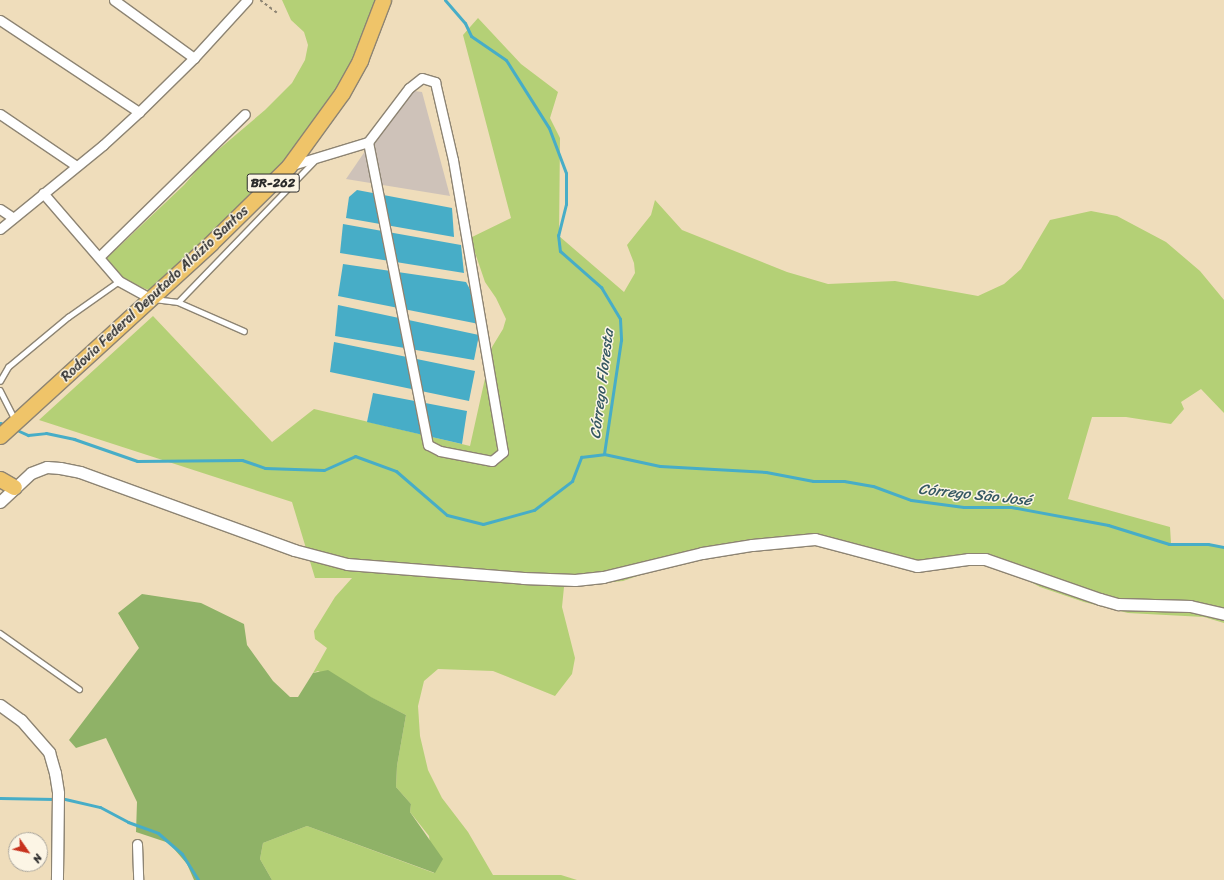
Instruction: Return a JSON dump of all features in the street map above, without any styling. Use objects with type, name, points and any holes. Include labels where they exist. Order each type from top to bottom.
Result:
[{"type":"highway","name":"Rodovia Federal Deputado Aloízio Santos","points":[[0,436],[150,299],[289,166],[342,93],[360,60],[383,0]]},
{"type":"highway","points":[[0,479],[14,487]]},
{"type":"street","points":[[114,0],[194,58]]},
{"type":"street","points":[[0,229],[12,217],[43,193],[75,165],[103,145],[139,112],[194,58],[247,0]]},
{"type":"street","points":[[0,20],[139,112]]},
{"type":"street","points":[[289,166],[368,142],[409,88],[422,78],[435,82],[453,160],[503,452],[492,461],[440,451],[428,445],[368,142]]},
{"type":"street","points":[[0,114],[75,165]]},
{"type":"street","points":[[99,257],[245,114]]},
{"type":"street","points":[[43,193],[119,281],[150,299]]},
{"type":"street","points":[[0,209],[12,217]]},
{"type":"street","points":[[0,502],[14,487],[31,473],[47,467],[80,472],[294,550],[333,562],[364,566],[575,580],[603,577],[702,553],[752,545],[815,539],[917,566],[968,559],[985,559],[1118,604],[1190,606],[1224,614]]},
{"type":"street","points":[[0,705],[21,720],[49,752],[56,773],[58,793],[57,880]]},
{"type":"street","points":[[137,844],[138,880]]},
{"type":"lane","points":[[178,302],[317,158]]},
{"type":"lane","points":[[0,381],[8,367],[68,317],[119,281]]},
{"type":"lane","points":[[150,299],[178,302],[244,331]]},
{"type":"lane","points":[[0,390],[16,421]]},
{"type":"lane","points":[[0,633],[79,689]]},
{"type":"path","points":[[260,0],[277,14]]},
{"type":"shaded area","points":[[407,90],[422,92],[450,196],[346,179]]},
{"type":"green space","points":[[282,0],[384,0],[333,103],[264,186],[151,291],[126,281],[114,271],[106,259],[184,185],[205,161],[265,110],[292,83],[305,60],[308,45],[304,32],[291,20]]},
{"type":"green space","points":[[478,18],[521,64],[558,92],[550,118],[560,138],[559,236],[624,292],[635,273],[634,263],[627,245],[651,215],[655,200],[682,230],[787,272],[828,284],[895,281],[978,296],[1004,284],[1021,269],[1050,220],[1091,211],[1117,216],[1166,242],[1200,271],[1224,300],[1224,413],[1201,389],[1181,402],[1184,409],[1171,424],[1126,417],[1092,417],[1068,499],[1170,527],[1171,543],[1194,546],[1207,543],[1224,548],[1224,623],[1204,617],[1128,613],[1084,602],[1040,587],[1003,567],[987,563],[918,570],[863,558],[814,538],[710,551],[623,581],[564,587],[562,607],[575,658],[572,674],[555,696],[493,671],[438,669],[424,681],[418,706],[420,736],[428,770],[442,798],[468,832],[493,875],[561,875],[577,880],[272,880],[260,859],[263,843],[307,826],[434,873],[429,836],[410,812],[411,804],[396,787],[397,766],[406,715],[318,671],[313,673],[327,648],[315,639],[314,631],[335,597],[352,578],[315,578],[292,502],[39,420],[153,316],[272,442],[314,409],[470,446],[492,347],[503,329],[506,319],[496,298],[485,282],[470,238],[511,218],[463,35]]},
{"type":"green space","points":[[142,594],[201,603],[244,624],[247,645],[273,681],[290,697],[298,697],[313,673],[328,670],[371,697],[406,715],[397,766],[396,787],[411,804],[410,812],[443,859],[435,873],[307,826],[263,843],[260,859],[272,880],[194,880],[187,864],[169,843],[136,832],[137,802],[106,738],[76,748],[69,740],[139,648],[118,613]]},
{"type":"water","points":[[357,190],[452,208],[454,237],[346,218],[349,197]]},
{"type":"water","points":[[343,224],[461,245],[464,273],[340,253]]},
{"type":"water","points":[[343,264],[466,282],[481,310],[479,324],[338,296]]},
{"type":"water","points":[[338,305],[479,335],[474,360],[335,336]]},
{"type":"water","points":[[334,342],[475,371],[469,401],[330,372]]},
{"type":"water","points":[[373,393],[467,411],[462,444],[367,422]]},
{"type":"waterway","name":"Córrego Floresta","points":[[445,0],[465,23],[471,36],[506,60],[549,128],[566,173],[566,204],[558,235],[560,251],[601,287],[620,319],[621,340],[604,454]]},
{"type":"waterway","name":"Córrego São José","points":[[19,431],[28,435],[46,433],[74,439],[137,461],[242,460],[265,468],[324,470],[355,456],[396,471],[447,515],[483,524],[534,510],[572,481],[581,457],[604,454],[660,466],[766,472],[813,481],[844,481],[873,486],[911,500],[964,507],[1011,507],[1108,525],[1169,544],[1208,544],[1224,547]]},
{"type":"waterway","points":[[0,798],[54,799]]},
{"type":"waterway","points":[[65,799],[100,807],[128,822],[158,833],[182,854],[198,880]]}]
